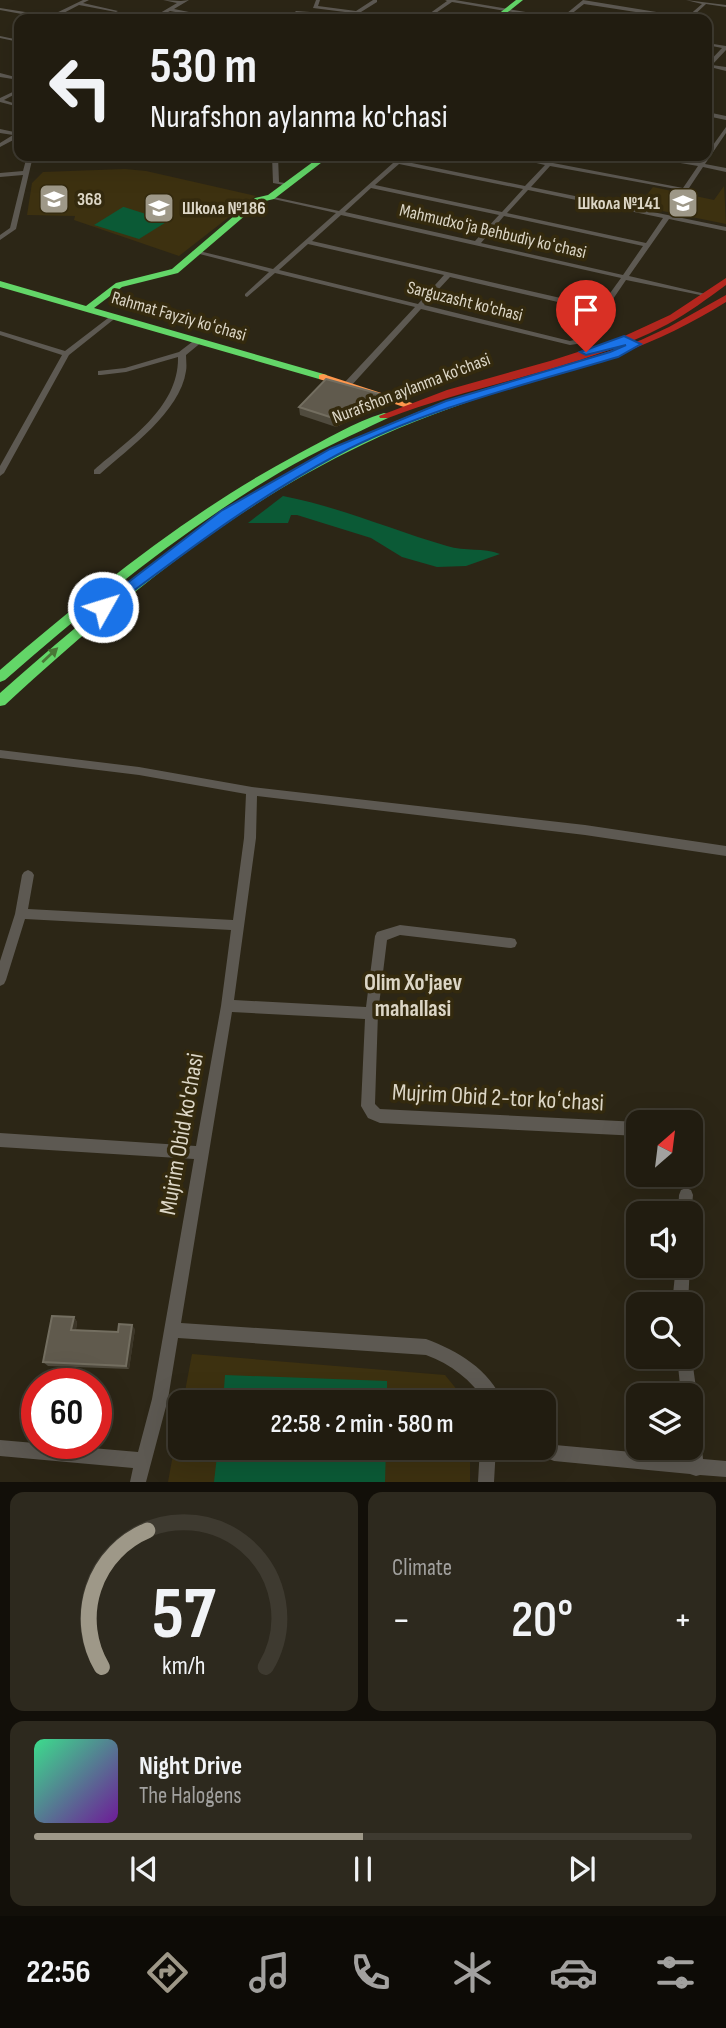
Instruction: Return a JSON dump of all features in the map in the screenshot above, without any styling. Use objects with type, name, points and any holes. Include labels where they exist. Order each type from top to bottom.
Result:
[{"type":"main road","points":[[502,14],[520,0]]},
{"type":"main road","points":[[86,310],[119,285],[171,274],[258,201],[271,197],[319,161]]},
{"type":"main road","name":"Nurafshon aylanma ko'chasi","points":[[689,315],[726,281]]},
{"type":"main road","name":"Rahmat Fayziy koʻchasi","points":[[1,285],[348,384],[408,405]]},
{"type":"main road","name":"Nurafshon aylanma ko'chasi","points":[[0,701],[103,607],[190,539],[266,490],[334,451],[426,412],[629,343],[726,298]]},
{"type":"main road","name":"Nurafshon aylanma ko'chasi","points":[[0,677],[87,600],[153,548],[251,481],[337,436],[408,405],[485,379],[629,343]]},
{"type":"main road","points":[[251,481],[253,489],[266,490]]},
{"type":"main road","points":[[87,600],[99,600],[103,607]]},
{"type":"street","points":[[58,14],[87,0]]},
{"type":"street","points":[[165,0],[184,1]]},
{"type":"street","points":[[318,0],[315,7],[352,10],[351,14]]},
{"type":"street","points":[[431,14],[449,0],[498,14]]},
{"type":"street","points":[[688,0],[726,6]]},
{"type":"street","points":[[163,14],[184,1]]},
{"type":"street","points":[[353,14],[375,1]]},
{"type":"street","points":[[567,14],[584,1],[659,14]]},
{"type":"street","points":[[693,14],[705,3]]},
{"type":"street","points":[[79,4],[116,11]]},
{"type":"street","points":[[0,9],[27,14]]},
{"type":"street","points":[[171,10],[187,14]]},
{"type":"street","points":[[296,12],[323,14]]},
{"type":"street","points":[[0,44],[14,36]]},
{"type":"street","points":[[0,37],[14,40]]},
{"type":"street","points":[[712,61],[726,47]]},
{"type":"street","points":[[712,150],[726,129]]},
{"type":"street","points":[[712,140],[718,141]]},
{"type":"street","points":[[0,238],[13,229],[29,161]]},
{"type":"street","points":[[275,161],[276,183],[288,185]]},
{"type":"street","points":[[247,295],[398,161]]},
{"type":"street","points":[[414,161],[726,229]]},
{"type":"street","points":[[534,161],[685,190],[704,161]]},
{"type":"street","points":[[477,243],[552,161]]},
{"type":"street","points":[[676,161],[726,170]]},
{"type":"street","points":[[0,175],[25,173]]},
{"type":"street","points":[[370,186],[647,245]]},
{"type":"street","name":"Mahmudxoʻja Behbudiy koʻchasi","points":[[271,197],[708,296]]},
{"type":"street","name":"Sarguzasht ko'chasi","points":[[195,252],[570,343],[580,341],[667,217]]},
{"type":"street","points":[[308,242],[602,310]]},
{"type":"street","points":[[348,384],[448,275]]},
{"type":"street","points":[[0,473],[66,354],[114,316]]},
{"type":"street","points":[[0,333],[66,354]]},
{"type":"street","points":[[101,373],[126,370],[182,354],[200,341]]},
{"type":"street","points":[[97,472],[170,404],[185,369],[182,354]]},
{"type":"street","points":[[0,754],[139,771],[252,791],[585,831],[726,851]]},
{"type":"street","name":"Mujrim Obid ko'chasi","points":[[138,1482],[160,1399],[227,1006],[250,838],[252,791]]},
{"type":"street","points":[[0,980],[21,914],[28,875]]},
{"type":"street","points":[[21,914],[237,925]]},
{"type":"street","name":"Mujrim Obid 2-tor koʻchasi","points":[[511,943],[400,930],[381,936],[372,1013],[368,1105],[373,1113],[626,1128]]},
{"type":"street","points":[[227,1006],[372,1013]]},
{"type":"street","points":[[0,1140],[201,1153]]},
{"type":"street","points":[[686,1195],[686,1201]]},
{"type":"street","points":[[171,1330],[426,1347],[441,1352],[470,1370],[484,1382],[488,1390]]},
{"type":"street","points":[[0,1448],[143,1461]]},
{"type":"street","points":[[556,1453],[726,1469]]},
{"type":"street","points":[[486,1482],[487,1460]]},
{"type":"street","points":[[695,1460],[696,1468]]},
{"type":"shaded area","name":"Школа №186","points":[[125,169],[146,171],[256,196],[179,256],[74,220],[75,216],[27,215],[32,183],[43,172]]},
{"type":"shaded area","name":"Школа №141","points":[[724,186],[726,224],[638,206],[653,187],[714,200]]},
{"type":"shaded area","points":[[192,1354],[445,1375],[457,1390],[185,1390]]},
{"type":"shaded area","points":[[172,1460],[470,1460],[470,1482],[168,1482]]},
{"type":"green space","points":[[123,207],[168,221],[139,239],[94,225]]},
{"type":"green space","points":[[283,496],[345,512],[447,546],[500,554],[466,566],[437,567],[402,557],[371,538],[297,515],[291,515],[288,523],[248,523]]},
{"type":"green space","points":[[225,1375],[387,1381],[387,1390],[224,1390]]},
{"type":"green space","points":[[217,1460],[386,1460],[385,1482],[214,1482]]},
{"type":"building","points":[[326,379],[387,396],[336,419],[299,407]]},
{"type":"building","points":[[52,1316],[74,1317],[71,1330],[118,1332],[119,1324],[132,1325],[126,1366],[43,1362]]},
{"type":"traffic: fast","points":[[502,14],[520,0]]},
{"type":"traffic: fast","points":[[86,310],[119,285],[175,271],[258,200],[271,197],[319,161]]},
{"type":"traffic: fast","points":[[0,284],[323,377]]},
{"type":"traffic: fast","points":[[0,701],[113,603],[171,557],[232,515],[295,476],[360,442],[428,412],[499,388]]},
{"type":"traffic: fast","points":[[0,677],[89,601],[182,531],[279,468],[384,416]]},
{"type":"traffic: slow","points":[[323,377],[408,405]]},
{"type":"traffic: jam","points":[[384,416],[451,392],[621,341],[673,317],[726,281]]},
{"type":"traffic: jam","points":[[499,388],[588,363],[645,342],[726,298]]},
{"type":"place","name":"368","points":[[54,199]]},
{"type":"place","name":"Школа №141","points":[[683,203]]},
{"type":"place","name":"Школа №186","points":[[159,208]]},
{"type":"district","name":"Olim Xo'jaev mahallasi","points":[[413,995]]},
{"type":"route","points":[[103,607],[172,552],[226,514],[334,451],[450,403],[614,355],[635,347],[635,344],[624,340],[586,352]]}]
